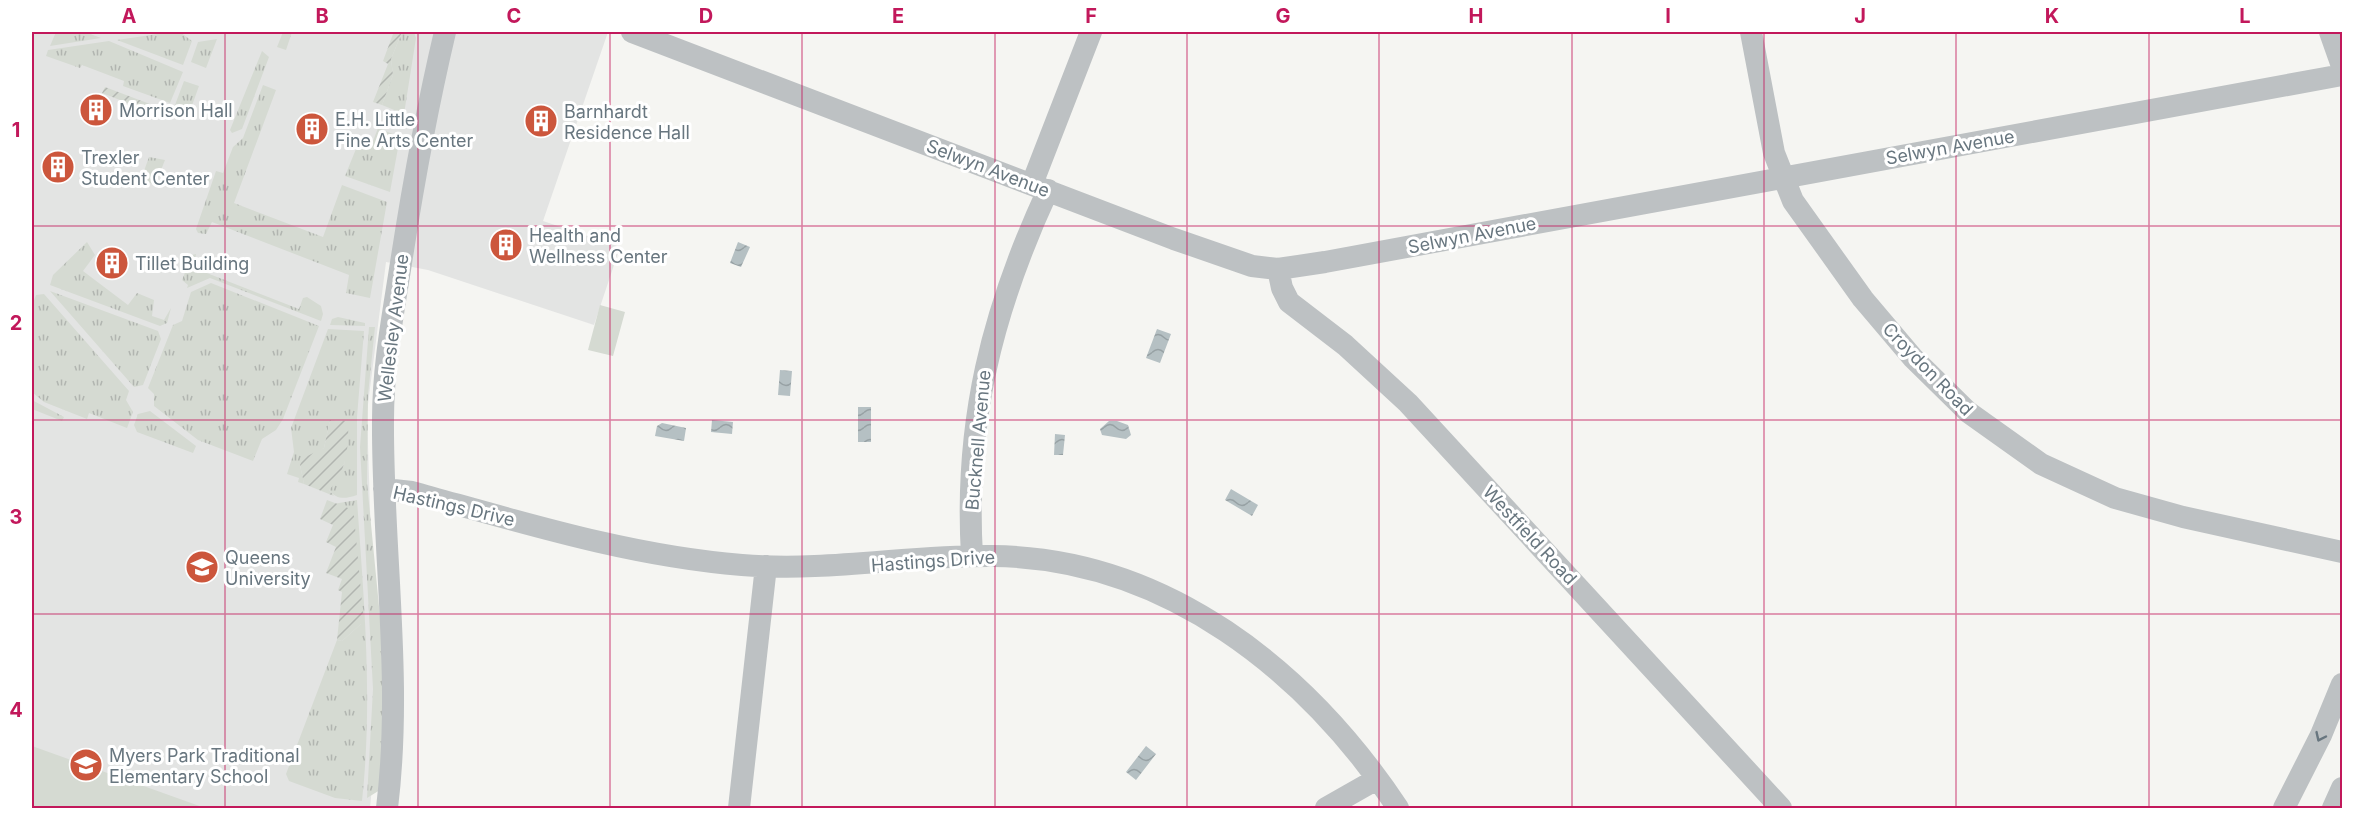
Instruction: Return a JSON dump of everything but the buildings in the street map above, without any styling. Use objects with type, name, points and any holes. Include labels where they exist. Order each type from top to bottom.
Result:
[{"type":"street","name":"Wellesley Avenue","points":[[387,808],[393,712],[383,417],[388,337],[422,130],[445,32]]},
{"type":"street","name":"Selwyn Avenue","points":[[632,32],[1242,263],[1278,268],[1325,262],[2343,75]]},
{"type":"street","name":"Bucknell Avenue","points":[[972,556],[975,438],[986,360],[1091,32]]},
{"type":"street","name":"Croydon Road","points":[[1751,32],[1772,145],[1782,178],[1800,213],[1889,330],[1950,396],[2012,445],[2059,473],[2124,501],[2343,552]]},
{"type":"street","points":[[2330,32],[2343,66]]},
{"type":"street","name":"Westfield Road","points":[[1278,268],[1282,288],[1289,302],[1362,360],[1408,403],[1781,808]]},
{"type":"street","name":"Hastings Drive","points":[[384,489],[412,492],[573,537],[635,550],[719,563],[766,566],[851,566],[972,556],[1021,558],[1089,569],[1139,585],[1199,613],[1246,643],[1297,687],[1337,729],[1398,808]]},
{"type":"street","points":[[739,808],[766,566]]},
{"type":"street","points":[[2284,808],[2321,735],[2343,684]]},
{"type":"street","points":[[1326,808],[1377,779]]},
{"type":"street","points":[[2333,808],[2343,788]]},
{"type":"shaded area","name":"Queens University","points":[[32,32],[608,32],[543,221],[620,247],[594,325],[428,270],[386,262],[367,412],[377,735],[370,808],[32,808]]},
{"type":"green space","points":[[56,32],[85,32],[101,38],[50,46]]},
{"type":"green space","points":[[180,32],[192,41],[183,65],[117,40]]},
{"type":"green space","points":[[283,32],[292,32],[286,50],[277,47]]},
{"type":"green space","points":[[388,32],[402,32],[391,59],[393,75],[382,105],[373,102],[388,64],[383,61],[393,34]]},
{"type":"green space","points":[[402,32],[414,32],[416,38],[404,114],[382,105],[393,75],[391,59]]},
{"type":"green space","points":[[217,39],[206,68],[191,62],[198,42]]},
{"type":"green space","points":[[109,41],[183,72],[170,103],[123,86],[124,81],[82,65],[80,68],[46,56],[48,50]]},
{"type":"green space","points":[[262,51],[269,57],[242,129],[232,133],[230,130]]},
{"type":"green space","points":[[184,81],[199,86],[190,111],[175,105]]},
{"type":"green space","points":[[263,85],[276,90],[234,203],[323,237],[342,185],[387,202],[370,298],[346,293],[349,275],[212,222],[206,234],[198,233],[196,229],[216,171],[223,173],[233,147],[243,138]]},
{"type":"green space","points":[[105,87],[163,109],[161,116],[102,93]]},
{"type":"green space","points":[[378,128],[400,137],[390,192],[345,176],[358,144],[370,149]]},
{"type":"green space","points":[[149,157],[165,160],[155,185],[137,177],[144,171]]},
{"type":"green space","points":[[87,242],[95,255],[83,271],[128,305],[137,293],[154,300],[152,316],[164,320],[171,308],[167,323],[160,326],[50,285],[53,275]]},
{"type":"green space","points":[[196,254],[194,268],[299,309],[303,298],[307,297],[321,306],[323,314],[321,321],[210,278],[187,288],[188,285],[182,280],[192,255]]},
{"type":"green space","points":[[211,283],[319,326],[283,419],[276,430],[262,439],[253,461],[198,440],[154,406],[154,394],[148,388],[173,325],[182,321],[191,292]]},
{"type":"green space","points":[[50,291],[158,331],[161,339],[143,385],[134,387]]},
{"type":"green space","points":[[44,294],[129,391],[126,400],[133,412],[127,428],[89,413],[87,419],[44,402],[32,392],[32,306],[36,295]]},
{"type":"green space","points":[[600,305],[625,312],[613,356],[588,350]]},
{"type":"green space","points":[[338,317],[365,323],[365,326],[330,325],[332,319]]},
{"type":"green space","points":[[369,327],[375,327],[368,395],[367,483],[385,668],[380,790],[367,798],[373,689],[360,447]]},
{"type":"green space","points":[[328,329],[364,331],[357,417],[357,495],[345,498],[335,496],[329,490],[344,465],[348,421],[330,420],[324,448],[300,465],[304,484],[298,482],[299,478],[287,474],[294,452],[291,428]]},
{"type":"green space","points":[[32,400],[64,417],[62,421],[32,409]]},
{"type":"green space","points":[[150,411],[196,446],[193,453],[137,432],[134,425],[138,414]]},
{"type":"green space","points":[[330,420],[348,421],[346,458],[340,475],[329,490],[334,496],[304,484],[300,465],[303,458],[324,448]]},
{"type":"green space","points":[[327,500],[348,508],[354,516],[363,613],[361,624],[342,641],[337,640],[342,592],[338,590],[342,579],[326,573],[336,547],[326,542],[333,525],[320,519]]},
{"type":"green space","points":[[357,500],[365,613],[367,688],[362,801],[335,798],[289,781],[286,774],[337,640],[342,641],[361,624],[333,504]]},
{"type":"green space","points":[[32,746],[205,808],[32,808]]},
{"type":"water","points":[[738,242],[750,247],[741,267],[730,263]]},
{"type":"water","points":[[1157,329],[1171,334],[1160,363],[1146,358]]},
{"type":"water","points":[[780,370],[792,371],[790,396],[778,395]]},
{"type":"water","points":[[858,407],[871,407],[871,442],[858,442]]},
{"type":"water","points":[[712,420],[733,422],[732,434],[711,432]]},
{"type":"water","points":[[1109,421],[1128,425],[1131,435],[1126,439],[1102,435],[1100,429]]},
{"type":"water","points":[[662,423],[686,428],[684,441],[655,436],[657,426]]},
{"type":"water","points":[[1055,434],[1065,435],[1063,455],[1054,455]]},
{"type":"water","points":[[1231,489],[1258,505],[1252,516],[1225,500]]},
{"type":"water","points":[[1146,746],[1156,754],[1136,780],[1126,772]]},
{"type":"place","name":"Morrison Hall","points":[[96,110]]},
{"type":"place","name":"Barnhardt Residence Hall","points":[[541,121]]},
{"type":"place","name":"E.H. Little Fine Arts Center","points":[[312,129]]},
{"type":"place","name":"Trexler Student Center","points":[[58,167]]},
{"type":"place","name":"Health and Wellness Center","points":[[506,245]]},
{"type":"place","name":"Tillet Building","points":[[112,263]]},
{"type":"place","name":"Queens University","points":[[202,567]]},
{"type":"place","name":"Myers Park Traditional Elementary School","points":[[86,765]]}]
